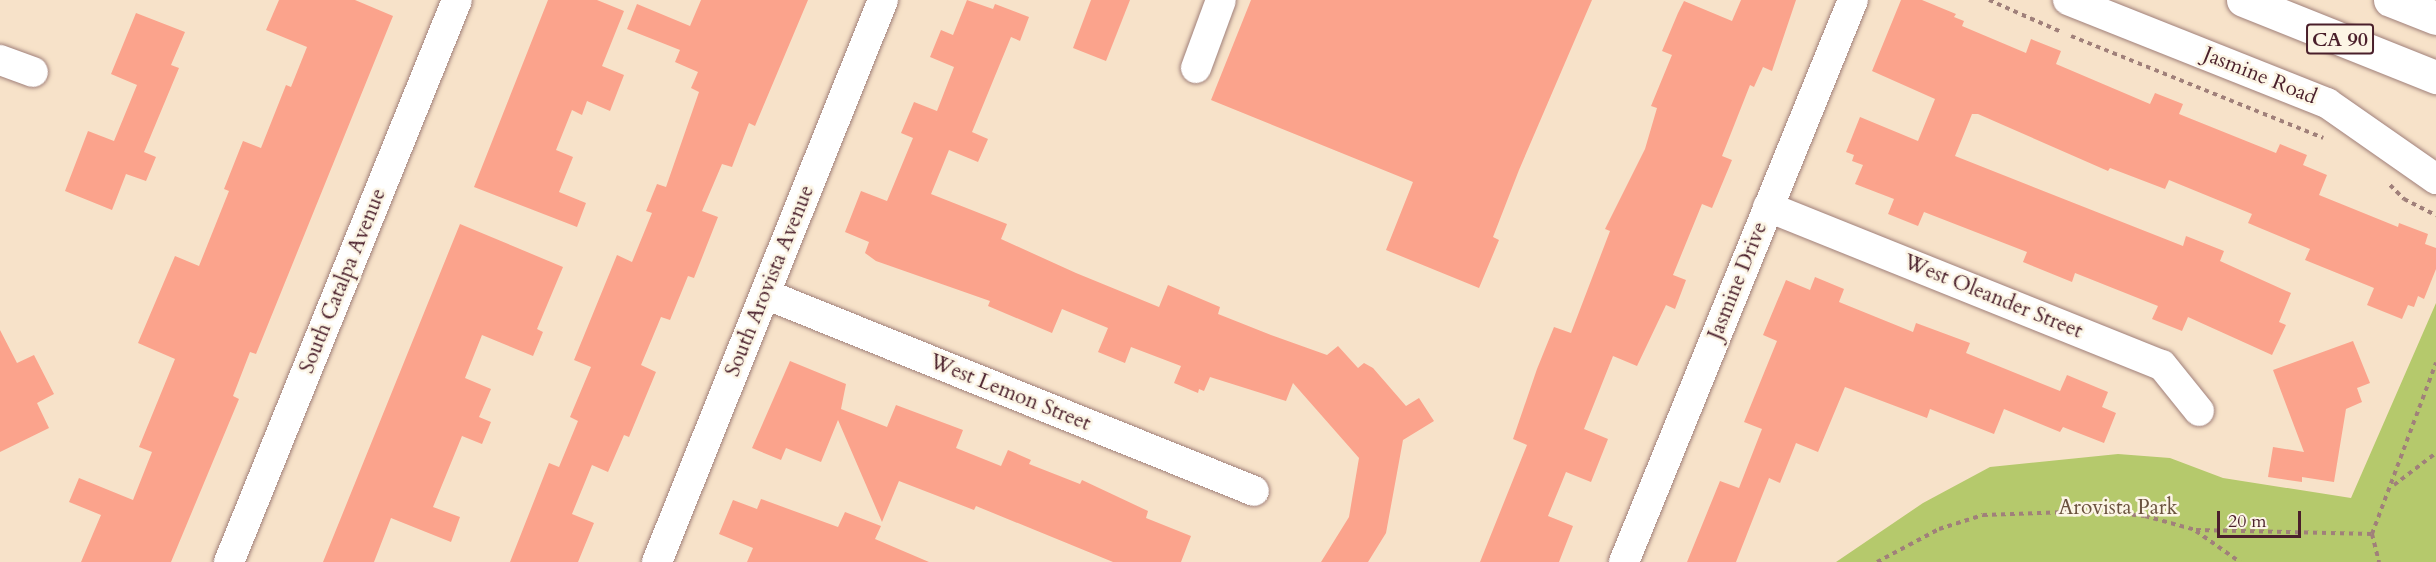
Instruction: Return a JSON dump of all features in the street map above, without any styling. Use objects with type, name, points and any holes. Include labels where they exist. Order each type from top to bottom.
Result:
[{"type":"main road","name":"CA 90","points":[[2242,0],[2436,77]]},
{"type":"main road","name":"CA 90","points":[[2390,0],[2436,18]]},
{"type":"street","name":"South Catalpa Avenue","points":[[229,562],[457,0]]},
{"type":"street","name":"South Arovista Avenue","points":[[657,562],[884,0]]},
{"type":"street","points":[[1196,68],[1221,0]]},
{"type":"street","name":"Jasmine Drive","points":[[1624,562],[1853,0]]},
{"type":"street","name":"Jasmine Road","points":[[2068,0],[2327,103],[2377,134],[2422,172],[2436,179]]},
{"type":"street","points":[[0,60],[33,72]]},
{"type":"street","name":"West Oleander Street","points":[[1768,207],[2162,365],[2199,411]]},
{"type":"street","name":"West Lemon Street","points":[[765,294],[1254,491]]},
{"type":"path","points":[[1989,0],[2326,139]]},
{"type":"path","points":[[2388,183],[2404,199],[2436,215]]},
{"type":"path","points":[[2379,562],[2372,534],[2394,486],[2436,363]]},
{"type":"path","points":[[2394,486],[2436,453]]},
{"type":"path","points":[[1876,562],[1939,529],[1983,515],[2096,511],[2145,516],[2196,530],[2372,534]]},
{"type":"path","points":[[2196,530],[2240,562]]},
{"type":"green space","name":"Arovista Park","points":[[2436,303],[2436,562],[1836,562],[1923,503],[1990,467],[2118,454],[2170,458],[2223,478],[2351,498]]},
{"type":"building","points":[[279,0],[355,0],[393,16],[256,354],[250,352],[233,396],[239,399],[171,562],[81,562],[101,515],[69,502],[79,478],[133,500],[152,452],[139,447],[175,359],[138,343],[175,256],[199,266],[229,191],[224,189],[243,141],[261,148],[286,85],[291,87],[307,47],[266,30]]},
{"type":"building","points":[[548,0],[597,0],[624,11],[602,66],[624,75],[610,111],[587,101],[582,115],[572,110],[556,150],[573,157],[559,192],[586,203],[577,227],[474,187]]},
{"type":"building","points":[[701,0],[808,0],[755,126],[749,123],[732,167],[722,164],[702,211],[718,217],[694,278],[688,276],[670,320],[661,317],[641,365],[656,372],[629,437],[624,435],[608,472],[592,465],[572,514],[594,523],[578,562],[510,562],[549,463],[559,467],[578,421],[570,417],[591,367],[574,360],[617,255],[632,262],[652,213],[646,211],[657,184],[666,187],[699,92],[691,88],[698,72],[675,62],[680,50],[627,29],[637,4],[690,26]]},
{"type":"building","points":[[967,0],[993,9],[995,4],[1029,17],[1020,41],[1011,37],[972,132],[988,139],[978,162],[949,150],[931,194],[1007,224],[1001,239],[1076,273],[1159,307],[1168,285],[1220,307],[1218,314],[1271,335],[1327,355],[1338,346],[1358,368],[1364,363],[1373,368],[1406,406],[1419,398],[1434,421],[1403,440],[1386,533],[1368,562],[1321,562],[1349,517],[1359,458],[1293,383],[1286,401],[1210,377],[1204,391],[1199,389],[1198,393],[1174,383],[1181,366],[1131,347],[1125,363],[1098,352],[1108,328],[1062,309],[1052,333],[988,306],[990,301],[876,261],[865,253],[869,242],[845,232],[861,191],[887,201],[913,138],[901,133],[914,102],[937,111],[954,67],[930,57],[941,30],[953,35]]},
{"type":"building","points":[[1091,0],[1130,0],[1106,61],[1073,48]]},
{"type":"building","points":[[1251,0],[1592,0],[1519,170],[1493,237],[1499,240],[1479,288],[1386,250],[1413,182],[1211,100]]},
{"type":"building","points":[[1741,0],[1796,0],[1772,71],[1763,67],[1754,87],[1750,85],[1722,156],[1732,160],[1712,208],[1702,204],[1673,275],[1686,280],[1675,309],[1666,305],[1637,366],[1613,356],[1584,429],[1608,439],[1591,482],[1566,472],[1548,516],[1573,526],[1559,562],[1480,562],[1527,445],[1513,439],[1537,369],[1554,327],[1571,333],[1610,231],[1605,229],[1645,149],[1657,108],[1651,106],[1672,55],[1662,51],[1678,13],[1684,1],[1732,21]]},
{"type":"building","points":[[1901,0],[1922,0],[1956,14],[1954,17],[1964,21],[1962,26],[2026,53],[2031,39],[2061,51],[2056,64],[2150,104],[2155,93],[2183,104],[2179,114],[2276,153],[2280,144],[2307,155],[2303,165],[2327,175],[2319,195],[2398,227],[2399,223],[2428,234],[2425,244],[2436,248],[2436,269],[2424,299],[2418,296],[2414,307],[2408,305],[2402,319],[2367,305],[2374,288],[2305,260],[2310,249],[2248,223],[2252,214],[2169,180],[2165,189],[2110,168],[2108,171],[1978,114],[1972,114],[1955,156],[2183,246],[2186,236],[2224,251],[2220,261],[2291,293],[2279,322],[2286,325],[2272,355],[2188,317],[2182,331],[2152,319],[2158,306],[2075,273],[2072,282],[2023,262],[2027,252],[1924,212],[1918,226],[1888,214],[1894,199],[1855,184],[1863,165],[1852,161],[1854,155],[1846,152],[1860,117],[1918,141],[1935,99],[1872,71]]},
{"type":"building","points":[[136,13],[185,32],[171,65],[179,68],[144,152],[156,157],[146,181],[126,174],[112,210],[65,191],[88,131],[114,141],[137,85],[111,74]]},
{"type":"building","points":[[460,224],[563,267],[537,329],[543,332],[533,356],[482,335],[465,378],[491,389],[479,417],[491,422],[482,444],[462,436],[433,507],[460,517],[451,542],[391,518],[374,562],[323,562]]},
{"type":"building","points":[[1815,277],[1844,289],[1839,302],[1913,332],[1916,323],[1970,343],[1966,353],[2060,391],[2067,375],[2108,392],[2102,407],[2116,413],[2104,443],[2063,427],[2060,432],[2004,409],[1994,434],[1930,409],[1927,418],[1845,387],[1818,452],[1796,443],[1780,483],[1769,478],[1736,562],[1687,562],[1720,481],[1739,488],[1762,429],[1744,422],[1777,341],[1763,335],[1786,280],[1810,290]]},
{"type":"building","points":[[0,330],[17,363],[34,355],[54,394],[37,403],[49,428],[0,452]]},
{"type":"building","points":[[2353,341],[2370,383],[2357,388],[2362,402],[2346,409],[2334,482],[2302,477],[2302,482],[2268,477],[2273,447],[2304,452],[2273,370]]},
{"type":"building","points":[[790,361],[846,384],[841,409],[887,427],[896,405],[963,430],[956,448],[1001,466],[1008,450],[1031,460],[1029,464],[1080,484],[1082,480],[1148,511],[1146,518],[1191,536],[1181,562],[1113,562],[976,506],[974,510],[899,481],[882,522],[838,420],[821,462],[786,448],[781,460],[752,448]]},
{"type":"building","points":[[761,499],[838,527],[845,512],[881,526],[875,539],[929,562],[747,562],[753,548],[719,534],[733,500],[757,509]]}]
